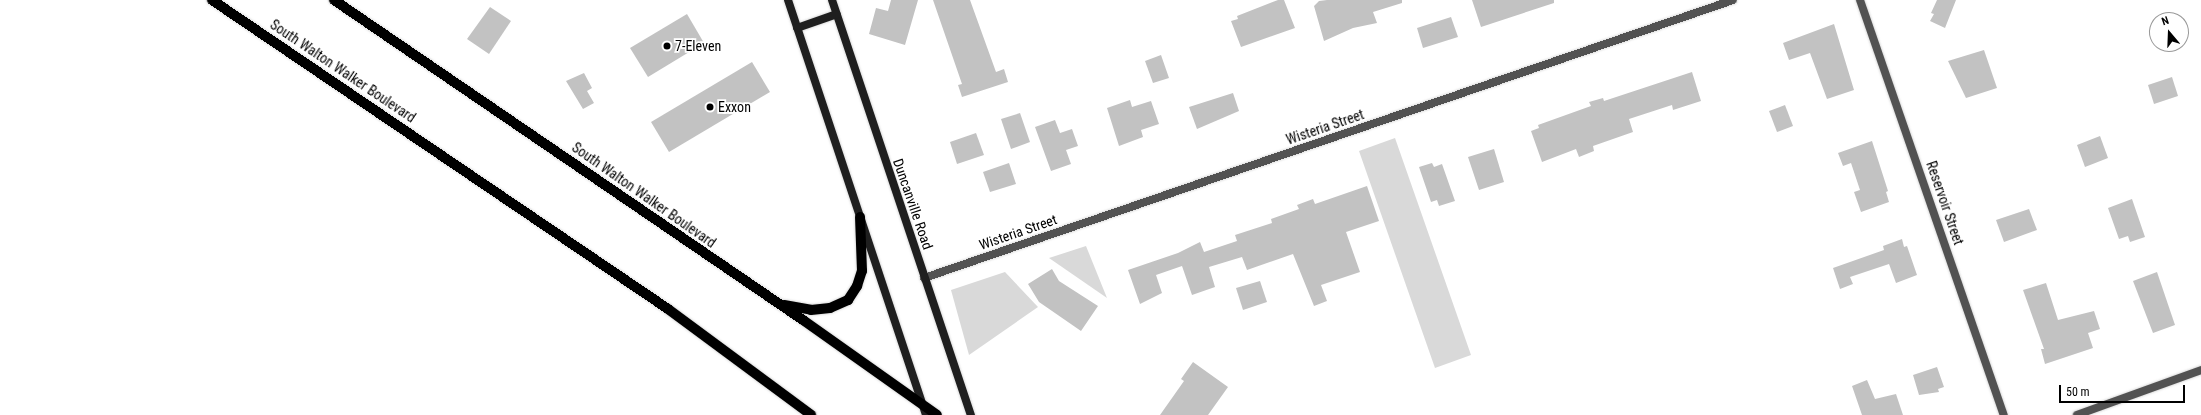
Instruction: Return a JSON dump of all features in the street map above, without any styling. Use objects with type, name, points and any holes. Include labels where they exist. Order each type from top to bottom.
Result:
[{"type":"main road","name":"South Walton Walker Boulevard","points":[[212,0],[668,309],[811,415]]},
{"type":"main road","name":"South Walton Walker Boulevard","points":[[334,0],[779,304],[925,411],[937,415]]},
{"type":"main road","points":[[788,0],[925,411]]},
{"type":"main road","name":"Duncanville Road","points":[[832,0],[971,415]]},
{"type":"main road","points":[[797,28],[837,14]]},
{"type":"main road","points":[[779,304],[811,310],[830,308],[848,300],[858,286],[862,271],[860,217]]},
{"type":"street","name":"Wisteria Street","points":[[924,278],[1733,0]]},
{"type":"street","name":"Reservoir Street","points":[[1860,0],[2004,415]]},
{"type":"street","points":[[2077,415],[2201,370]]},
{"type":"shaded area","points":[[1395,138],[1471,355],[1435,368],[1359,151]]},
{"type":"shaded area","points":[[1086,246],[1107,298],[1049,258]]},
{"type":"shaded area","points":[[1005,272],[1038,307],[969,355],[951,290]]},
{"type":"building","points":[[891,0],[918,0],[905,45],[869,34],[876,8],[888,11]]},
{"type":"building","points":[[933,0],[970,0],[996,72],[1004,69],[1008,82],[962,97],[958,85],[962,84]]},
{"type":"building","points":[[1278,0],[1284,0],[1295,28],[1241,47],[1231,21],[1238,19],[1237,16]]},
{"type":"building","points":[[1402,0],[1402,3],[1373,12],[1377,23],[1353,28],[1324,41],[1314,6],[1319,1]]},
{"type":"building","points":[[1472,0],[1554,0],[1554,3],[1481,27]]},
{"type":"building","points":[[1937,0],[1956,0],[1945,28],[1930,21],[1934,14],[1931,13]]},
{"type":"building","points":[[490,7],[511,21],[489,54],[467,39]]},
{"type":"building","name":"7-Eleven","points":[[687,14],[704,43],[648,77],[630,48]]},
{"type":"building","points":[[1451,17],[1458,37],[1423,48],[1417,28]]},
{"type":"building","points":[[1834,24],[1854,90],[1827,99],[1810,53],[1789,60],[1783,43]]},
{"type":"building","points":[[1984,50],[1997,88],[1966,98],[1948,61]]},
{"type":"building","points":[[1161,55],[1169,78],[1153,83],[1145,61]]},
{"type":"building","name":"Exxon","points":[[752,62],[770,92],[669,152],[651,122]]},
{"type":"building","points":[[1692,72],[1701,101],[1673,110],[1672,105],[1629,119],[1633,132],[1593,146],[1594,151],[1579,157],[1576,149],[1542,162],[1531,131],[1539,128],[1538,125],[1591,106],[1589,102],[1603,98],[1604,101]]},
{"type":"building","points":[[584,73],[592,88],[587,91],[594,103],[583,109],[566,81]]},
{"type":"building","points":[[2172,77],[2178,96],[2154,104],[2148,85]]},
{"type":"building","points":[[1233,93],[1239,111],[1197,129],[1189,107]]},
{"type":"building","points":[[1130,100],[1132,107],[1151,101],[1159,124],[1141,130],[1143,137],[1119,146],[1107,108]]},
{"type":"building","points":[[1785,105],[1793,126],[1777,132],[1769,111]]},
{"type":"building","points":[[1020,113],[1030,142],[1011,149],[1001,119]]},
{"type":"building","points":[[1055,120],[1060,133],[1072,129],[1078,146],[1066,150],[1071,164],[1051,171],[1035,127]]},
{"type":"building","points":[[976,133],[984,155],[957,164],[950,142]]},
{"type":"building","points":[[2100,136],[2108,158],[2085,167],[2077,145]]},
{"type":"building","points":[[1872,141],[1888,191],[1886,192],[1889,202],[1861,212],[1854,192],[1860,190],[1851,163],[1843,166],[1838,153]]},
{"type":"building","points":[[1494,149],[1504,182],[1479,190],[1468,157]]},
{"type":"building","points":[[1009,163],[1016,184],[990,192],[983,172]]},
{"type":"building","points":[[1432,163],[1434,167],[1442,164],[1455,201],[1439,206],[1437,200],[1431,202],[1419,167]]},
{"type":"building","points":[[1367,186],[1379,221],[1346,232],[1360,272],[1321,285],[1327,301],[1314,306],[1293,254],[1247,270],[1242,257],[1209,267],[1215,287],[1192,295],[1182,266],[1156,275],[1162,293],[1140,304],[1128,270],[1178,253],[1200,242],[1204,252],[1237,241],[1235,235],[1272,223],[1271,219],[1299,209],[1297,205],[1313,199],[1315,204]]},
{"type":"building","points":[[2132,199],[2145,237],[2130,242],[2128,236],[2119,239],[2108,208]]},
{"type":"building","points":[[2029,209],[2037,230],[2004,242],[1996,220]]},
{"type":"building","points":[[1902,239],[1904,247],[1907,246],[1917,275],[1896,283],[1889,264],[1850,277],[1853,284],[1840,289],[1833,268],[1884,250],[1883,246]]},
{"type":"building","points":[[1052,269],[1059,281],[1098,306],[1081,331],[1039,302],[1028,284]]},
{"type":"building","points":[[2157,272],[2175,325],[2153,333],[2133,281]]},
{"type":"building","points":[[1260,281],[1267,302],[1243,310],[1236,288]]},
{"type":"building","points":[[2046,283],[2058,320],[2094,311],[2100,329],[2088,333],[2093,348],[2045,364],[2041,349],[2044,349],[2023,290]]},
{"type":"building","points":[[1193,362],[1228,387],[1208,415],[1160,415],[1184,381],[1181,379]]},
{"type":"building","points":[[1937,367],[1944,387],[1938,389],[1939,392],[1919,395],[1913,375]]},
{"type":"building","points":[[1867,380],[1875,399],[1896,394],[1903,415],[1862,415],[1852,386]]},
{"type":"place","name":"7-Eleven","points":[[667,46]]},
{"type":"place","name":"Exxon","points":[[710,107]]}]
